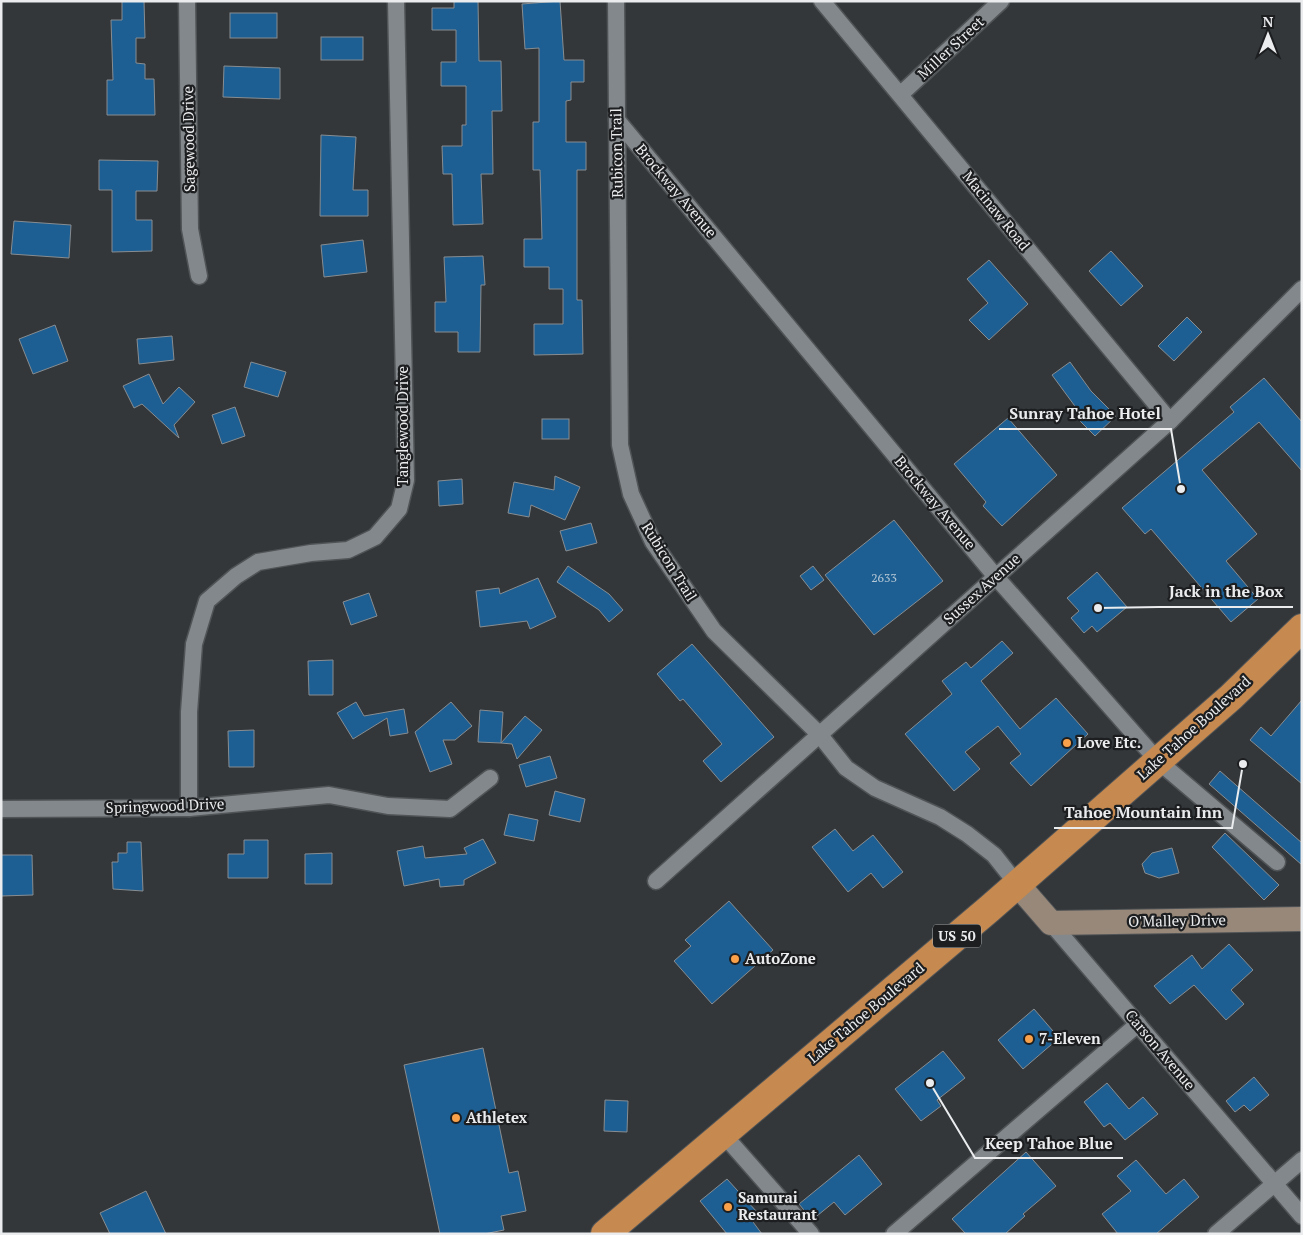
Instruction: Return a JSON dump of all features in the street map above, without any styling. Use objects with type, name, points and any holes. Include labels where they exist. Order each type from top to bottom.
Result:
[{"type":"highway","name":"Lake Tahoe Boulevard","points":[[605,1234],[1017,884],[1230,697],[1302,628]]},
{"type":"street","name":"Sagewood Drive","points":[[187,1],[190,229],[199,276]]},
{"type":"street","name":"Tanglewood Drive","points":[[189,808],[189,712],[194,644],[207,602],[236,576],[258,562],[311,553],[348,550],[375,537],[399,509],[406,480],[396,1]]},
{"type":"street","name":"Rubicon Trail","points":[[616,1],[620,445],[631,494],[653,542],[714,632],[819,734],[846,768],[875,788],[940,817],[967,834],[994,856],[1017,884]]},
{"type":"street","name":"Macinaw Road","points":[[822,1],[1170,421]]},
{"type":"street","name":"Miller Street","points":[[901,94],[1001,1]]},
{"type":"street","name":"Brockway Avenue","points":[[617,120],[996,576],[1158,761],[1277,862]]},
{"type":"street","name":"Sussex Avenue","points":[[656,881],[1170,421],[1302,289]]},
{"type":"street","name":"Springwood Drive","points":[[1,809],[189,808],[329,795],[388,806],[450,809],[490,778]]},
{"type":"street","name":"Carson Avenue","points":[[1017,884],[1302,1216]]},
{"type":"street","name":"O'Malley Drive","points":[[1051,923],[1302,919]]},
{"type":"street","points":[[894,1234],[1138,1024]]},
{"type":"street","points":[[723,1134],[811,1234]]},
{"type":"street","points":[[1216,1234],[1302,1160]]},
{"type":"building","points":[[122,1],[144,1],[145,38],[136,38],[136,63],[145,64],[145,79],[154,79],[155,115],[107,115],[107,80],[113,80],[111,20],[122,20]]},
{"type":"building","points":[[454,1],[478,1],[479,61],[501,61],[502,111],[492,111],[493,174],[481,174],[483,224],[453,225],[452,174],[443,174],[442,146],[462,146],[462,125],[466,125],[466,86],[441,86],[441,62],[456,62],[456,30],[432,30],[432,8],[454,8]]},
{"type":"building","points":[[560,1],[564,60],[584,60],[584,82],[571,82],[571,100],[566,101],[566,142],[586,142],[586,170],[577,170],[577,300],[582,300],[583,354],[534,355],[534,324],[563,324],[563,289],[549,289],[549,267],[524,267],[524,239],[542,239],[540,170],[533,170],[533,122],[539,122],[539,48],[525,49],[522,4]]},
{"type":"building","points":[[230,13],[277,13],[277,38],[230,38]]},
{"type":"building","points":[[321,37],[363,37],[363,60],[321,60]]},
{"type":"building","points":[[224,66],[280,68],[280,99],[223,97]]},
{"type":"building","points":[[321,135],[356,137],[353,190],[368,190],[368,216],[320,216]]},
{"type":"building","points":[[99,160],[158,161],[157,191],[136,191],[136,220],[152,220],[152,251],[112,252],[112,190],[99,190]]},
{"type":"building","points":[[14,221],[71,225],[69,258],[11,254]]},
{"type":"building","points":[[363,240],[367,272],[324,277],[321,245]]},
{"type":"building","points":[[1111,251],[1143,286],[1121,306],[1089,271]]},
{"type":"building","points":[[483,256],[485,285],[481,285],[480,352],[458,352],[458,332],[435,332],[435,302],[446,302],[444,257]]},
{"type":"building","points":[[989,260],[1028,304],[989,340],[969,320],[988,303],[967,279]]},
{"type":"building","points":[[1187,317],[1202,332],[1174,361],[1158,346]]},
{"type":"building","points":[[55,325],[68,361],[33,374],[19,339]]},
{"type":"building","points":[[172,336],[174,360],[139,364],[137,339]]},
{"type":"building","points":[[251,362],[286,372],[278,397],[244,387]]},
{"type":"building","points":[[1070,362],[1091,391],[1116,416],[1095,436],[1076,417],[1080,413],[1052,375]]},
{"type":"building","points":[[149,374],[163,404],[179,387],[195,402],[174,425],[179,438],[142,404],[134,408],[123,386]]},
{"type":"building","points":[[1264,378],[1302,422],[1302,471],[1259,422],[1202,470],[1257,534],[1226,561],[1258,599],[1231,622],[1151,529],[1145,534],[1122,508],[1234,412],[1230,407]]},
{"type":"building","points":[[235,407],[245,436],[222,444],[212,415]]},
{"type":"building","points":[[1008,418],[1057,475],[1002,526],[983,506],[986,502],[954,464]]},
{"type":"building","points":[[542,419],[569,419],[569,439],[542,439]]},
{"type":"building","points":[[555,476],[580,487],[565,520],[531,505],[529,517],[508,513],[514,482],[554,490]]},
{"type":"building","points":[[462,479],[463,504],[439,506],[438,481]]},
{"type":"building","points":[[894,520],[943,581],[874,635],[825,575]]},
{"type":"building","points":[[591,523],[597,543],[566,551],[560,531]]},
{"type":"building","points":[[568,566],[609,594],[623,610],[609,622],[599,610],[557,582]]},
{"type":"building","points":[[813,566],[824,580],[811,590],[800,576]]},
{"type":"building","points":[[1097,572],[1127,607],[1097,632],[1092,626],[1084,633],[1071,618],[1079,611],[1067,598]]},
{"type":"building","points":[[538,578],[556,617],[530,629],[527,621],[480,627],[476,591],[499,588],[500,594]]},
{"type":"building","points":[[369,593],[377,616],[351,625],[343,602]]},
{"type":"building","points":[[1002,641],[1013,653],[981,681],[1020,729],[1056,698],[1088,734],[1031,786],[1010,763],[1021,754],[998,726],[965,752],[980,769],[954,791],[905,734],[952,694],[942,681],[966,662],[971,668]]},
{"type":"building","points":[[692,644],[774,737],[721,782],[703,761],[722,744],[683,699],[680,701],[657,674]]},
{"type":"building","points":[[333,660],[333,695],[309,695],[308,661]]},
{"type":"building","points":[[1302,700],[1302,784],[1250,740],[1261,727],[1271,736]]},
{"type":"building","points":[[356,702],[364,716],[404,709],[408,733],[390,736],[387,718],[353,739],[337,713]]},
{"type":"building","points":[[451,702],[472,726],[455,740],[443,740],[452,764],[430,772],[415,732]]},
{"type":"building","points":[[480,710],[503,712],[501,743],[478,742]]},
{"type":"building","points":[[525,716],[542,730],[517,759],[512,744],[501,743]]},
{"type":"building","points":[[254,730],[254,767],[229,767],[228,731]]},
{"type":"building","points":[[550,756],[557,778],[526,787],[519,765]]},
{"type":"building","points":[[1220,771],[1302,843],[1302,865],[1209,784]]},
{"type":"building","points":[[555,791],[585,799],[580,822],[549,815]]},
{"type":"building","points":[[509,814],[538,820],[534,841],[504,835]]},
{"type":"building","points":[[835,829],[853,851],[873,835],[903,872],[883,888],[871,873],[848,892],[812,847]]},
{"type":"building","points":[[1225,833],[1279,885],[1264,900],[1212,847]]},
{"type":"building","points":[[483,839],[496,863],[464,880],[464,885],[440,887],[439,879],[404,886],[397,851],[423,846],[425,858],[467,854],[464,848]]},
{"type":"building","points":[[244,840],[268,840],[268,878],[228,878],[228,854],[244,854]]},
{"type":"building","points":[[127,842],[141,842],[143,891],[113,889],[112,862],[118,862],[118,853],[127,853]]},
{"type":"building","points":[[1172,848],[1179,873],[1159,878],[1145,873],[1142,864],[1152,853]]},
{"type":"building","points":[[332,853],[332,884],[305,884],[305,854]]},
{"type":"building","points":[[1,855],[32,855],[33,895],[1,896]]},
{"type":"building","points":[[729,901],[773,950],[712,1004],[674,961],[691,946],[685,940]]},
{"type":"building","points":[[1229,944],[1253,970],[1231,990],[1244,1004],[1226,1020],[1194,985],[1170,1004],[1154,986],[1192,955],[1202,969]]},
{"type":"building","name":"7-Eleven","points":[[1034,1009],[1059,1038],[1023,1069],[998,1040]]},
{"type":"building","name":"Athletex","points":[[483,1048],[509,1173],[518,1171],[526,1211],[501,1216],[504,1230],[484,1234],[440,1234],[404,1065]]},
{"type":"building","points":[[943,1051],[965,1078],[937,1100],[941,1106],[921,1121],[895,1089]]},
{"type":"building","points":[[1254,1077],[1269,1095],[1250,1111],[1244,1105],[1235,1112],[1226,1101]]},
{"type":"building","points":[[1107,1083],[1129,1109],[1143,1097],[1158,1114],[1125,1140],[1110,1123],[1104,1127],[1084,1102]]},
{"type":"building","points":[[605,1100],[628,1101],[627,1132],[604,1131]]},
{"type":"building","points":[[1026,1152],[1056,1186],[1023,1214],[1025,1216],[1005,1234],[966,1234],[952,1219]]},
{"type":"building","points":[[859,1155],[882,1184],[845,1215],[834,1202],[812,1220],[799,1204]]},
{"type":"building","points":[[1136,1160],[1166,1194],[1184,1179],[1199,1197],[1156,1234],[1118,1234],[1102,1214],[1131,1191],[1117,1176]]},
{"type":"building","name":"Samurai Restaurant","points":[[727,1179],[757,1212],[750,1218],[762,1234],[727,1234],[700,1201]]},
{"type":"building","points":[[146,1191],[166,1234],[110,1234],[100,1213]]},
{"type":"place","name":"Sunray Tahoe Hotel","points":[[1181,489]]},
{"type":"place","name":"Jack in the Box","points":[[1098,608]]},
{"type":"place","name":"Love Etc.","points":[[1067,743]]},
{"type":"place","name":"Tahoe Mountain Inn","points":[[1243,764]]},
{"type":"place","name":"AutoZone","points":[[735,959]]},
{"type":"place","name":"7-Eleven","points":[[1029,1039]]},
{"type":"place","name":"Keep Tahoe Blue","points":[[930,1083]]},
{"type":"place","name":"Athletex","points":[[456,1118]]},
{"type":"place","name":"Samurai Restaurant","points":[[728,1207]]}]
